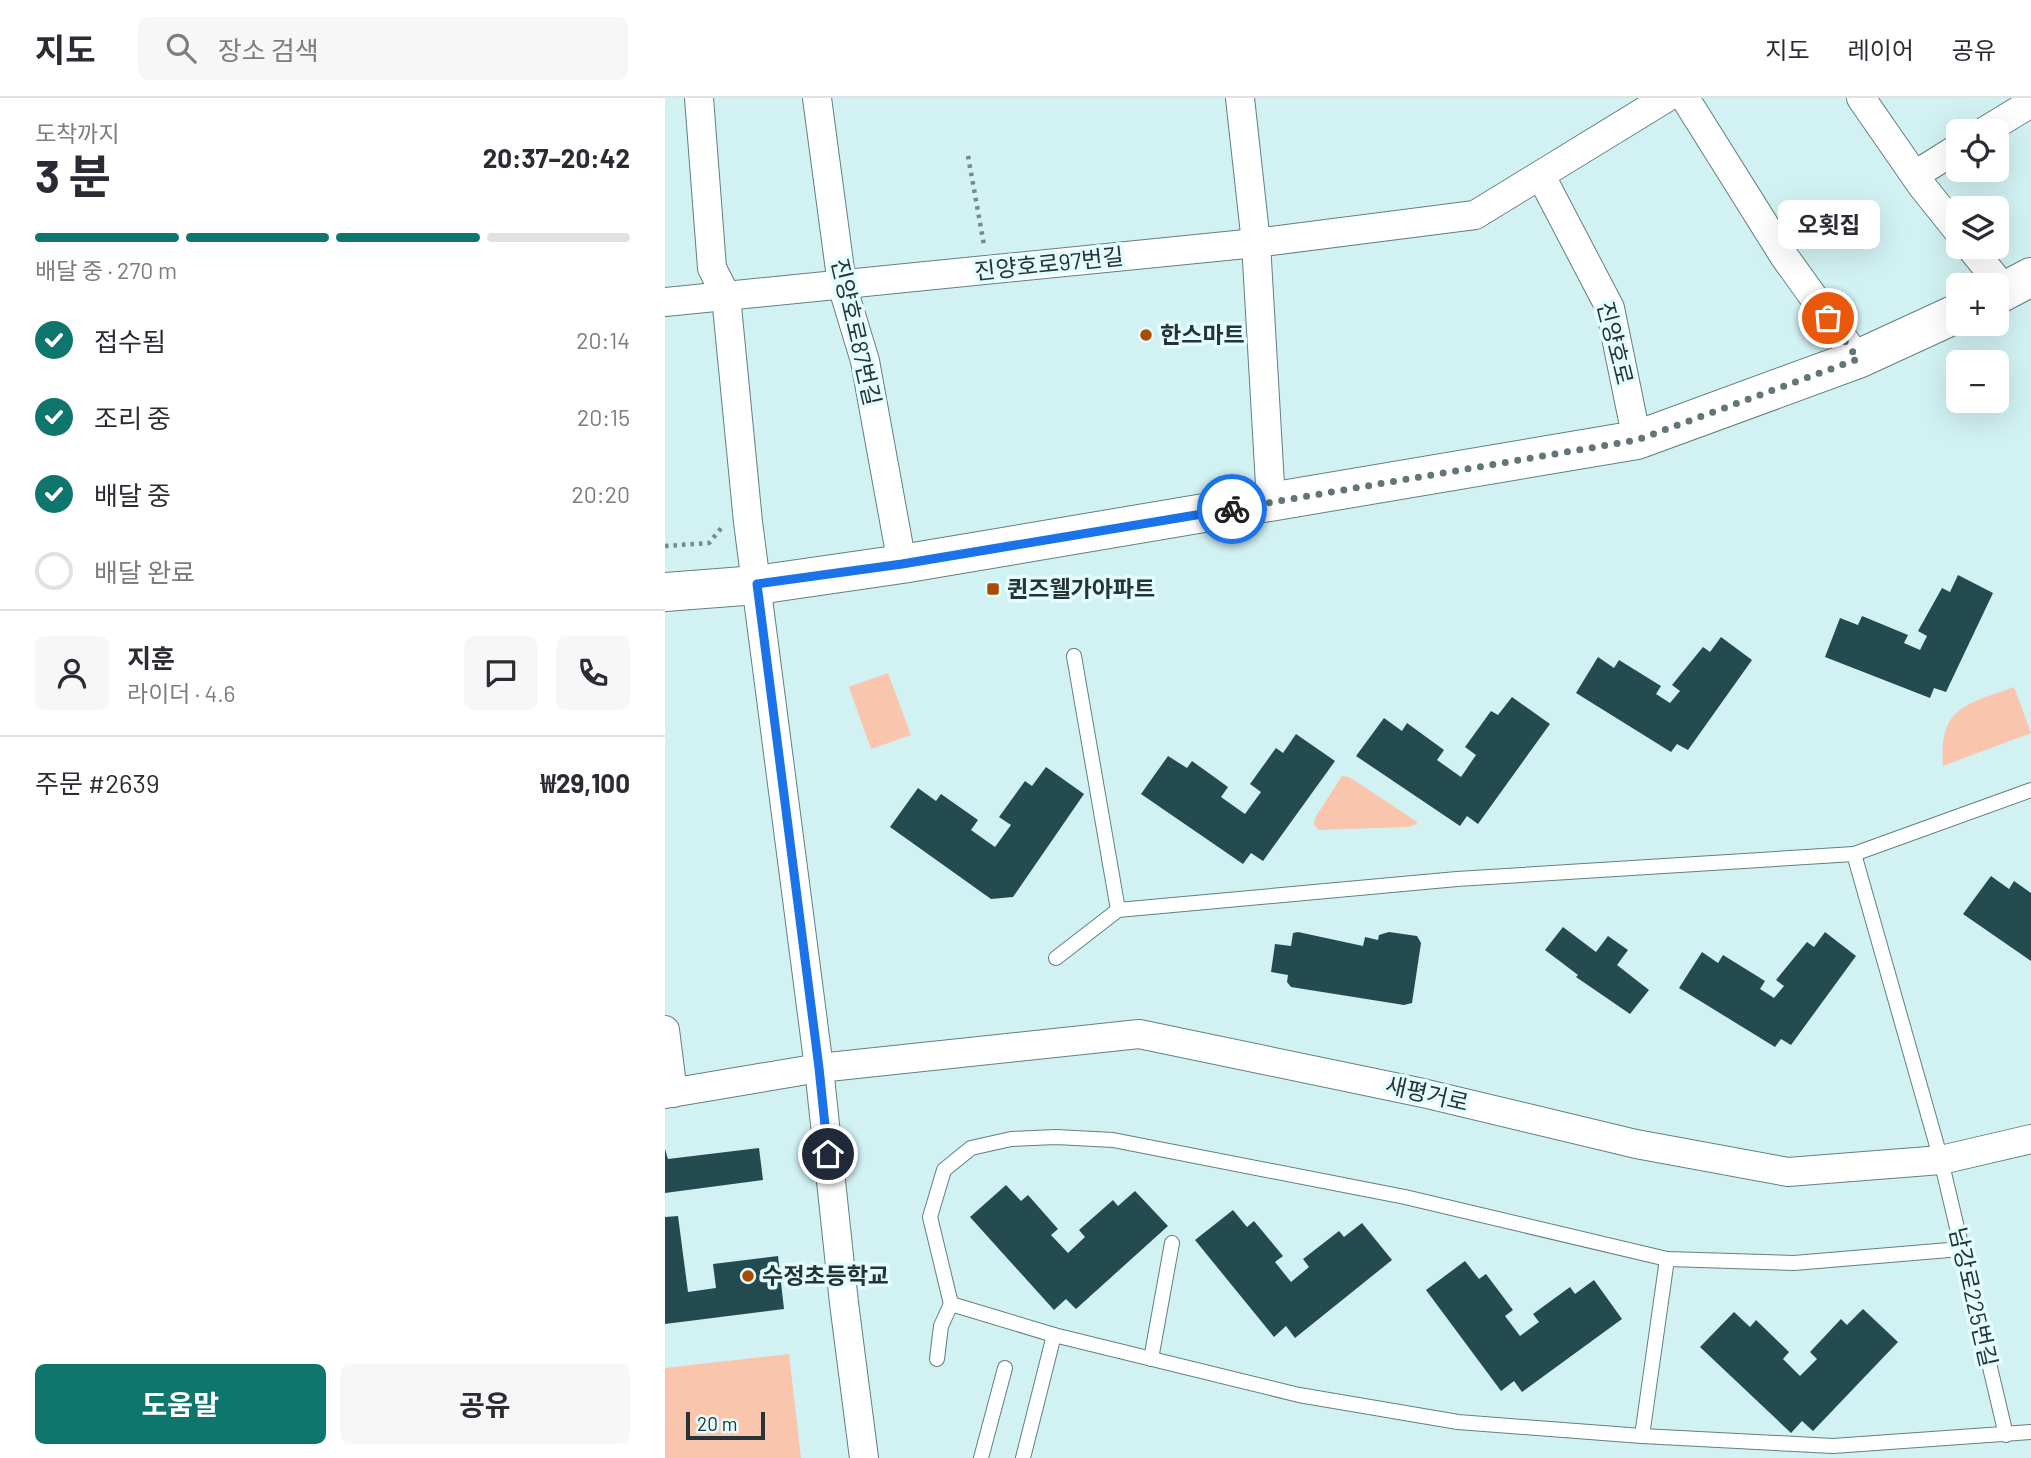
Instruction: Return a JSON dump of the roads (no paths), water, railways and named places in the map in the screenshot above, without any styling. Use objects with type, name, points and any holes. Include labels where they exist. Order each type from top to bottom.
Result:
[{"type":"street","points":[[699,98],[712,268],[726,296],[748,522],[819,1068],[844,1303],[864,1458]]},
{"type":"street","name":"진양호로87번길","points":[[817,98],[842,285],[865,361],[902,564]]},
{"type":"street","points":[[1240,98],[1256,243],[1271,502]]},
{"type":"street","name":"진양호로97번길","points":[[665,302],[703,296],[842,285],[1256,243],[1475,215],[1666,98]]},
{"type":"street","points":[[1685,98],[1784,256],[1858,359]]},
{"type":"street","points":[[1861,98],[1946,216]]},
{"type":"street","points":[[2005,119],[2031,103]]},
{"type":"street","points":[[1915,175],[1946,156]]},
{"type":"street","name":"진양호로","points":[[1541,176],[1611,308],[1637,440]]},
{"type":"street","points":[[1983,259],[2011,288]]},
{"type":"street","points":[[665,592],[757,584],[902,564],[1637,440],[1858,359],[1946,319]]},
{"type":"street","points":[[665,1030],[669,1094]]},
{"type":"street","name":"새평거로","points":[[669,1094],[819,1068],[1139,1034],[1423,1093],[1636,1144],[1788,1172],[1941,1160],[2031,1139]]},
{"type":"lane","points":[[1074,656],[1118,910]]},
{"type":"lane","points":[[1056,958],[1118,910],[1457,879],[1854,854],[2031,790]]},
{"type":"lane","name":"남강로225번길","points":[[1854,854],[1941,1160],[2006,1435]]},
{"type":"lane","points":[[937,1359],[941,1326],[951,1304],[930,1217],[944,1170],[971,1147],[1011,1139],[1056,1137],[1113,1140],[1405,1197],[1667,1259],[1794,1263],[1961,1249]]},
{"type":"lane","points":[[1151,1359],[1172,1243]]},
{"type":"lane","points":[[1642,1436],[1667,1259]]},
{"type":"lane","points":[[951,1304],[1054,1335],[1299,1395],[1458,1422],[1833,1447],[2031,1432]]},
{"type":"lane","points":[[1023,1458],[1054,1335]]},
{"type":"lane","points":[[981,1458],[1005,1368]]},
{"type":"place","name":"오횟집","points":[[1828,318]]},
{"type":"place","name":"한스마트","points":[[1146,335]]},
{"type":"place","name":"퀸즈웰가아파트","points":[[993,589]]},
{"type":"place","name":"수정초등학교","points":[[748,1276]]}]
